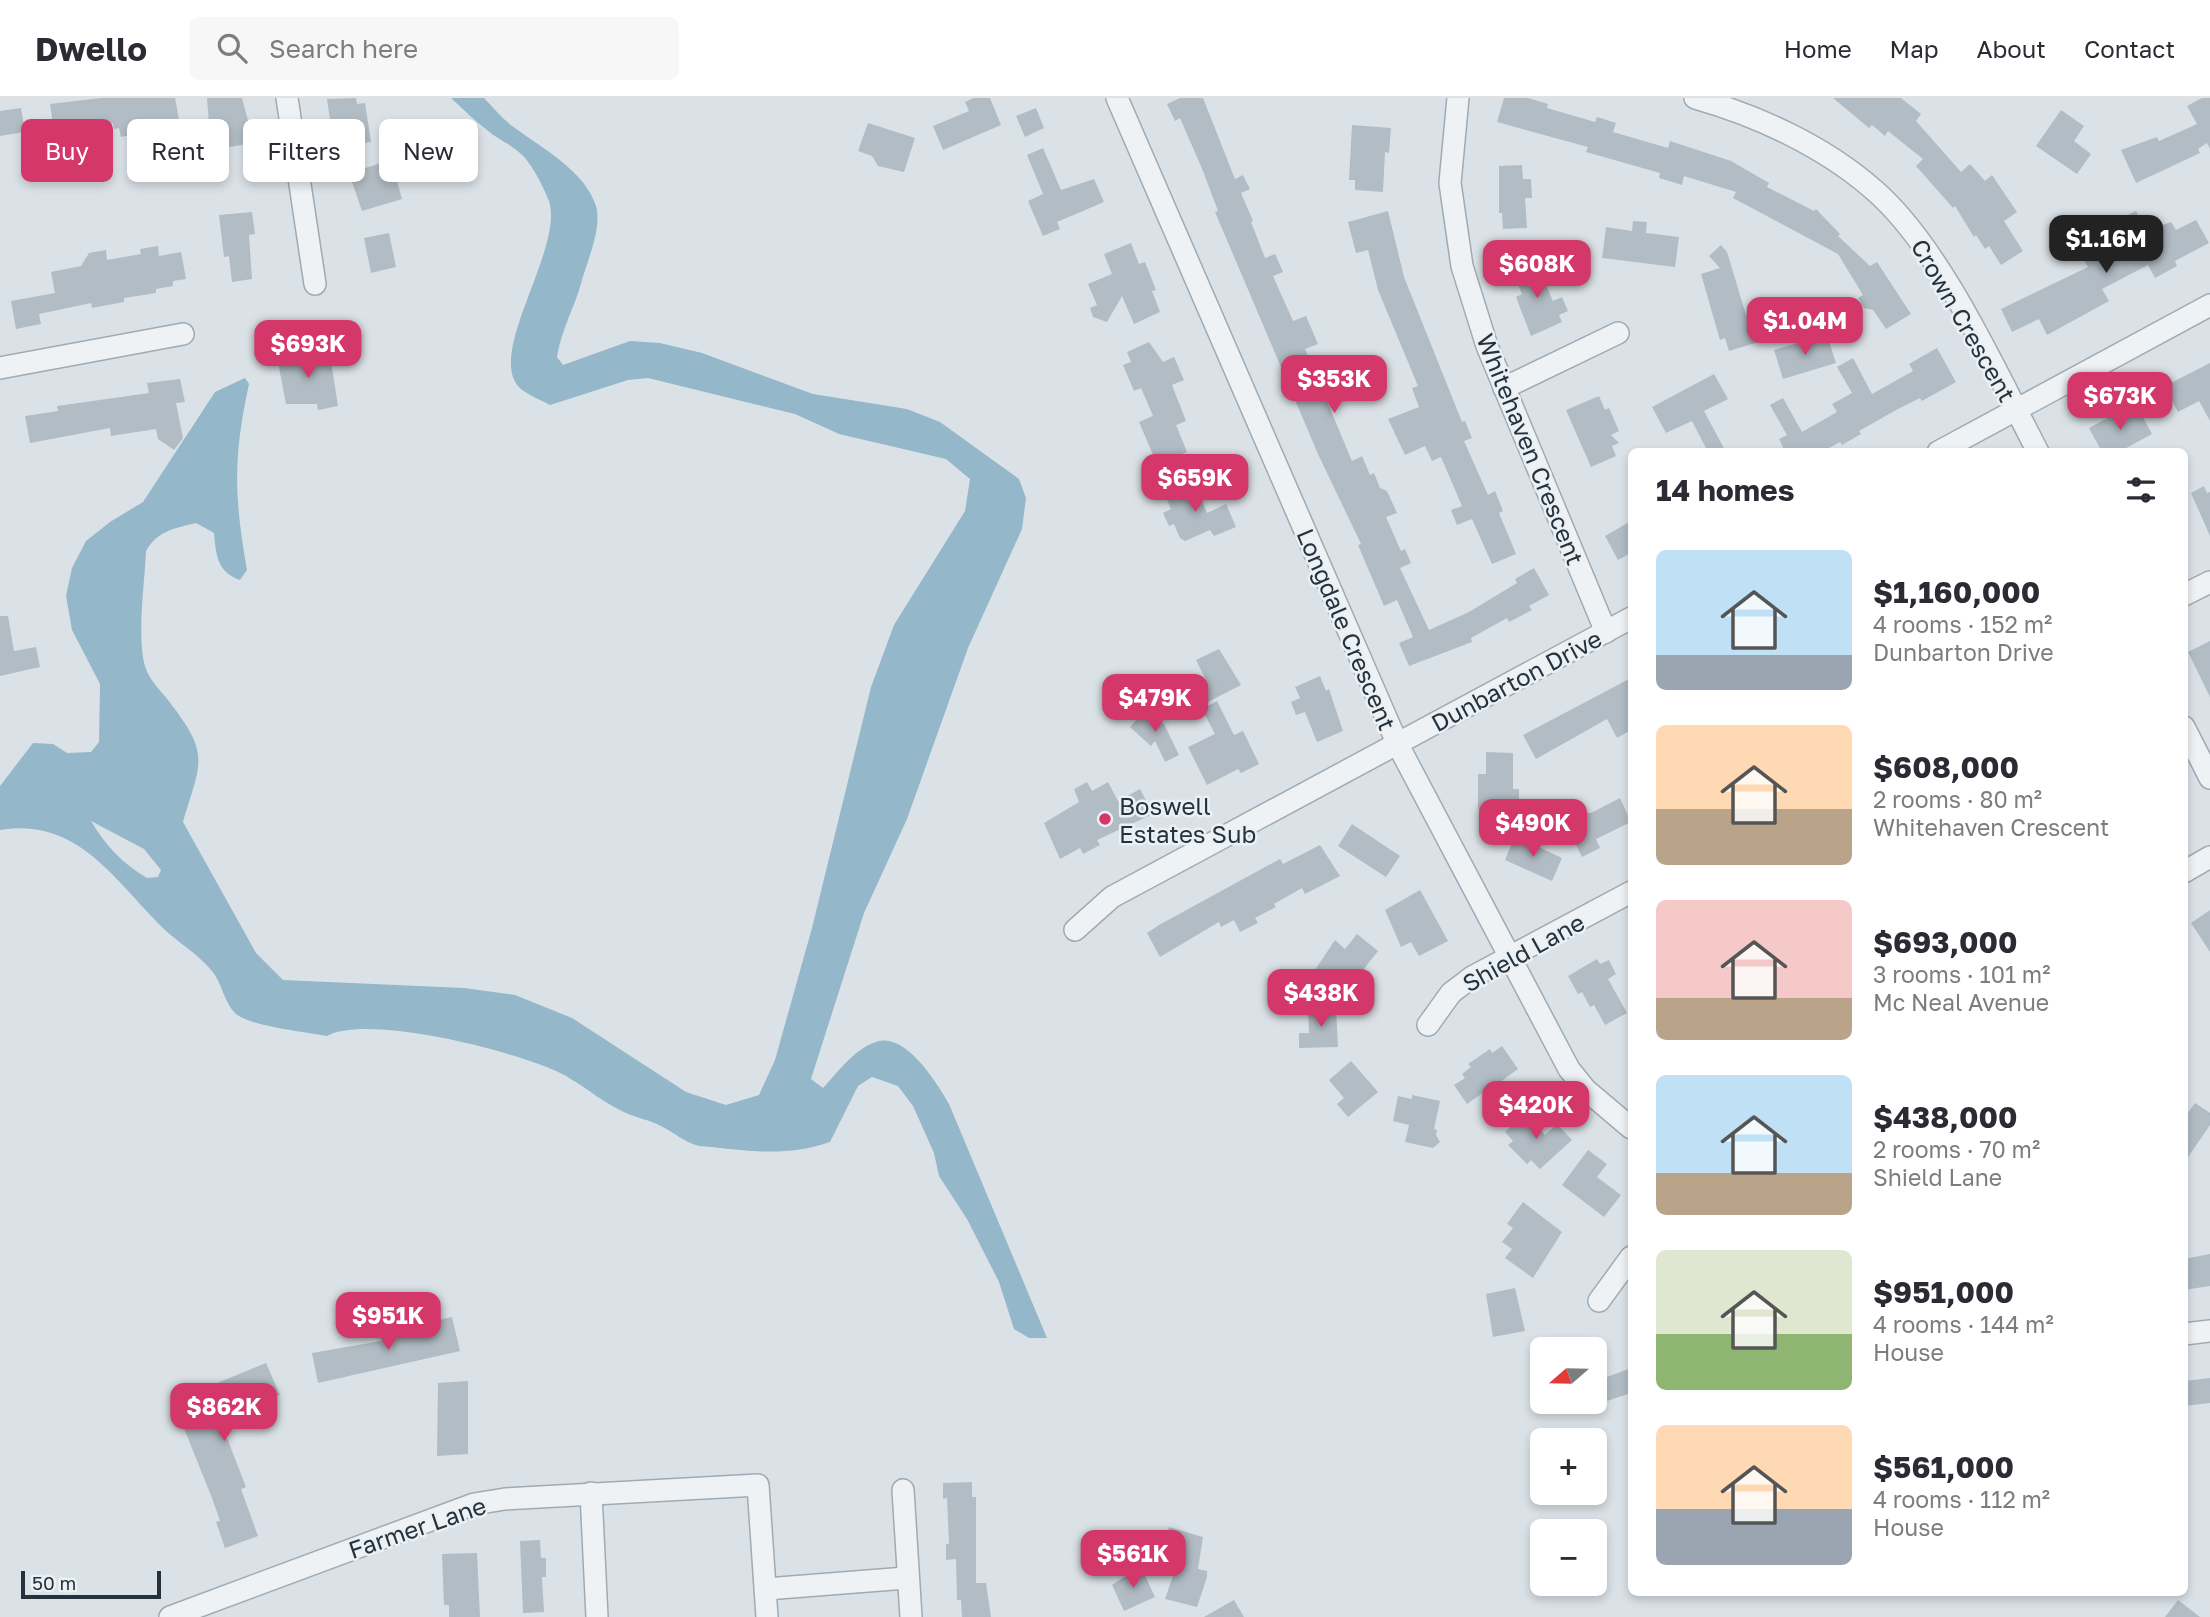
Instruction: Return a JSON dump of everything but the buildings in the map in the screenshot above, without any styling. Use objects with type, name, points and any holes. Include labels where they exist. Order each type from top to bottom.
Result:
[{"type":"street","points":[[287,98],[315,284]]},
{"type":"street","name":"Longdale Crescent","points":[[1117,98],[1398,745],[1569,1069],[1586,1090],[1628,1125]]},
{"type":"street","name":"Whitehaven Crescent","points":[[1458,98],[1450,183],[1454,225],[1472,301],[1504,388],[1606,632]]},
{"type":"street","name":"Crown Crescent","points":[[1695,98],[1737,104],[1874,190],[1912,231],[1943,276],[2036,448]]},
{"type":"street","points":[[1945,448],[2210,305]]},
{"type":"street","points":[[1504,388],[1618,333]]},
{"type":"street","points":[[0,368],[183,334]]},
{"type":"street","points":[[2188,593],[2210,582]]},
{"type":"street","name":"Dunbarton Drive","points":[[1075,930],[1112,897],[1628,620]]},
{"type":"street","points":[[2188,735],[2210,778]]},
{"type":"street","points":[[2188,870],[2210,857]]},
{"type":"street","name":"Shield Lane","points":[[1428,1025],[1451,993],[1472,977],[1628,894]]},
{"type":"street","points":[[1599,1301],[1628,1261]]},
{"type":"street","points":[[2188,1334],[2210,1331]]},
{"type":"street","name":"Farmer Lane","points":[[170,1617],[451,1510],[505,1499],[758,1485],[766,1589]]},
{"type":"street","points":[[903,1490],[906,1578],[911,1617]]},
{"type":"street","points":[[592,1493],[597,1617]]},
{"type":"street","points":[[767,1617],[766,1589],[906,1578]]},
{"type":"water","points":[[451,98],[484,98],[511,125],[573,171],[590,193],[596,206],[594,243],[559,347],[557,357],[563,365],[630,341],[660,343],[702,353],[813,394],[907,409],[940,422],[1019,479],[1026,498],[1022,529],[968,648],[907,819],[864,913],[811,1079],[823,1088],[854,1055],[876,1042],[898,1044],[919,1061],[949,1104],[1047,1338],[1029,1338],[1014,1329],[999,1282],[967,1219],[939,1176],[934,1153],[913,1106],[898,1086],[872,1077],[858,1086],[830,1142],[797,1150],[749,1151],[699,1146],[657,1124],[618,1109],[566,1076],[483,1047],[410,1032],[347,1030],[327,1036],[252,1022],[231,1009],[207,965],[164,929],[93,857],[52,833],[27,829],[0,830],[0,786],[33,743],[53,744],[67,753],[91,752],[99,742],[100,684],[72,630],[66,596],[72,568],[86,541],[110,522],[143,502],[215,392],[245,378],[249,384],[240,434],[237,477],[247,570],[240,580],[232,577],[219,562],[214,533],[196,523],[161,535],[146,551],[142,644],[148,673],[184,722],[197,749],[197,772],[183,822],[256,953],[283,980],[464,988],[515,995],[572,1018],[686,1092],[726,1105],[759,1095],[775,1060],[812,928],[871,687],[894,625],[965,511],[970,479],[946,459],[839,434],[795,414],[648,378],[628,380],[550,405],[525,392],[518,386],[511,370],[512,349],[546,245],[551,221],[549,201],[526,159],[482,126],[478,119],[474,119]],"holes":[[[91,821],[144,849],[161,870],[158,877],[147,878],[130,867],[102,838]]]},
{"type":"place","name":"Boswell Estates Sub","points":[[1105,819]]}]
